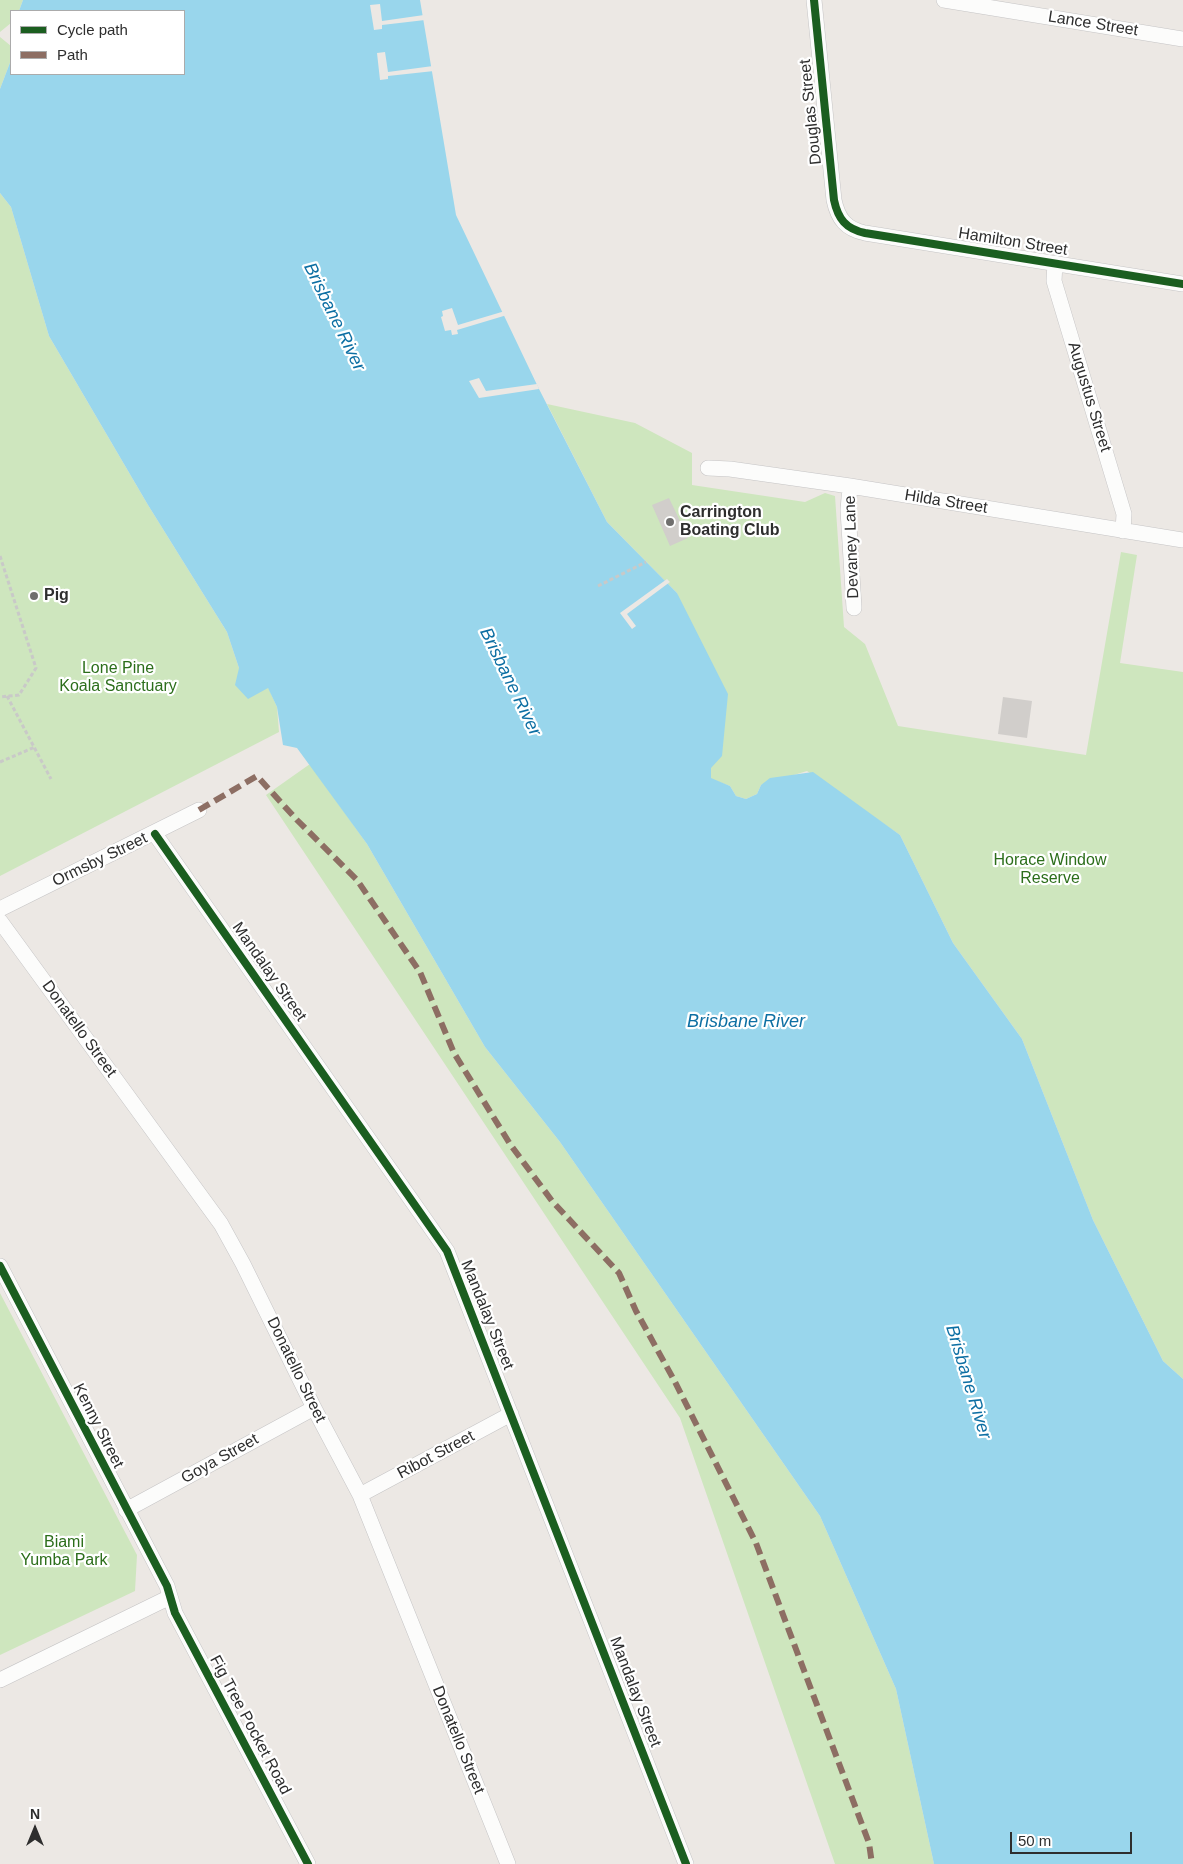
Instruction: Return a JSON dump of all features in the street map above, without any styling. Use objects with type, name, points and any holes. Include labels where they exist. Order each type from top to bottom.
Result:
[{"type":"street","name":"Douglas Street","points":[[814,0],[834,200],[842,221]]},
{"type":"street","name":"Lance Street","points":[[944,0],[1183,39]]},
{"type":"street","name":"Hamilton Street","points":[[842,221],[850,228],[865,233],[1183,284]]},
{"type":"street","name":"Augustus Street","points":[[1055,263],[1054,281],[1124,514],[1123,531]]},
{"type":"street","name":"Hilda Street","points":[[708,468],[730,468],[850,486],[1183,540]]},
{"type":"street","name":"Devaney Lane","points":[[850,486],[848,510],[854,608]]},
{"type":"street","name":"Ormsby Street","points":[[0,909],[155,834],[199,810]]},
{"type":"street","name":"Mandalay Street","points":[[155,834],[447,1251],[686,1864]]},
{"type":"street","name":"Donatello Street","points":[[0,921],[221,1224],[243,1264],[314,1408],[360,1495],[508,1864]]},
{"type":"street","name":"Kenny Street","points":[[0,1266],[167,1586],[170,1598]]},
{"type":"street","name":"Goya Street","points":[[126,1510],[314,1408]]},
{"type":"street","name":"Ribot Street","points":[[360,1495],[512,1414]]},
{"type":"street","points":[[0,1680],[170,1598]]},
{"type":"street","name":"Fig Tree Pocket Road","points":[[170,1598],[175,1613],[308,1864]]},
{"type":"path","points":[[0,556],[36,668],[19,695],[0,697]]},
{"type":"path","points":[[598,586],[646,562]]},
{"type":"path","points":[[7,696],[51,779]]},
{"type":"path","points":[[0,762],[34,747]]},
{"type":"green space","points":[[0,0],[23,0],[19,10],[10,10],[10,24],[0,32]]},
{"type":"green space","points":[[0,37],[10,45],[10,63],[0,89]]},
{"type":"green space","name":"Lone Pine Koala Sanctuary","points":[[0,193],[11,207],[49,336],[148,505],[227,632],[239,668],[268,687],[277,707],[279,732],[0,876]]},
{"type":"green space","name":"Horace Window Reserve","points":[[547,404],[635,423],[692,453],[692,485],[805,502],[825,493],[835,496],[844,627],[865,644],[898,726],[1086,755],[1121,552],[1137,555],[1120,663],[1183,672],[1183,1379],[1163,1361],[1093,1220],[1022,1039],[953,943],[900,835],[807,771],[761,785],[757,794],[746,799],[736,796],[730,786],[711,779],[711,768],[677,593],[607,522]]},
{"type":"green space","points":[[310,764],[367,844],[485,1047],[560,1142],[820,1516],[896,1689],[934,1864],[835,1864],[680,1418],[266,795]]},
{"type":"green space","name":"Biami Yumba Park","points":[[0,1293],[137,1555],[135,1591],[0,1655]]},
{"type":"water","name":"Brisbane River","points":[[23,0],[420,0],[456,215],[539,389],[607,522],[677,593],[728,694],[722,756],[711,768],[711,778],[730,786],[736,796],[746,799],[757,794],[761,785],[770,778],[813,772],[900,835],[953,943],[1022,1039],[1093,1220],[1163,1361],[1183,1379],[1183,1864],[934,1864],[896,1689],[820,1516],[560,1142],[485,1047],[367,844],[297,748],[283,745],[277,707],[268,688],[248,699],[235,685],[239,668],[227,632],[148,505],[49,336],[11,207],[0,193],[0,89],[10,63],[10,75],[185,75],[185,10],[19,10]]},
{"type":"pier","points":[[380,4],[382,21],[424,15],[425,20],[382,25],[382,29],[374,30],[370,5]]},
{"type":"pier","points":[[385,52],[388,72],[433,66],[434,71],[388,76],[388,79],[380,80],[377,53]]},
{"type":"pier","points":[[452,308],[458,325],[505,311],[507,315],[457,330],[458,334],[452,335],[451,330],[445,331],[441,317],[443,316],[442,311]]},
{"type":"pier","points":[[479,378],[486,391],[537,384],[539,389],[479,398],[469,381]]},
{"type":"pier","points":[[667,579],[670,582],[627,614],[636,626],[632,629],[620,613]]},
{"type":"building","name":"Carrington Boating Club","points":[[669,498],[688,538],[670,546],[652,505]]},
{"type":"building","points":[[1003,697],[1032,701],[1027,738],[998,734]]},
{"type":"marked path","points":[[199,810],[257,776],[297,820],[357,880],[420,972],[454,1053],[510,1144],[552,1201],[619,1273],[636,1311],[674,1380],[756,1543],[869,1843],[872,1864]]},
{"type":"cycle path","points":[[814,0],[834,200],[838,213],[848,226],[865,233],[1183,284]]},
{"type":"cycle path","points":[[155,834],[447,1251],[686,1864]]},
{"type":"cycle path","points":[[0,1266],[167,1586],[175,1613],[308,1864]]},
{"type":"place","name":"Carrington Boating Club","points":[[670,522]]},
{"type":"place","name":"Pig","points":[[34,596]]}]
